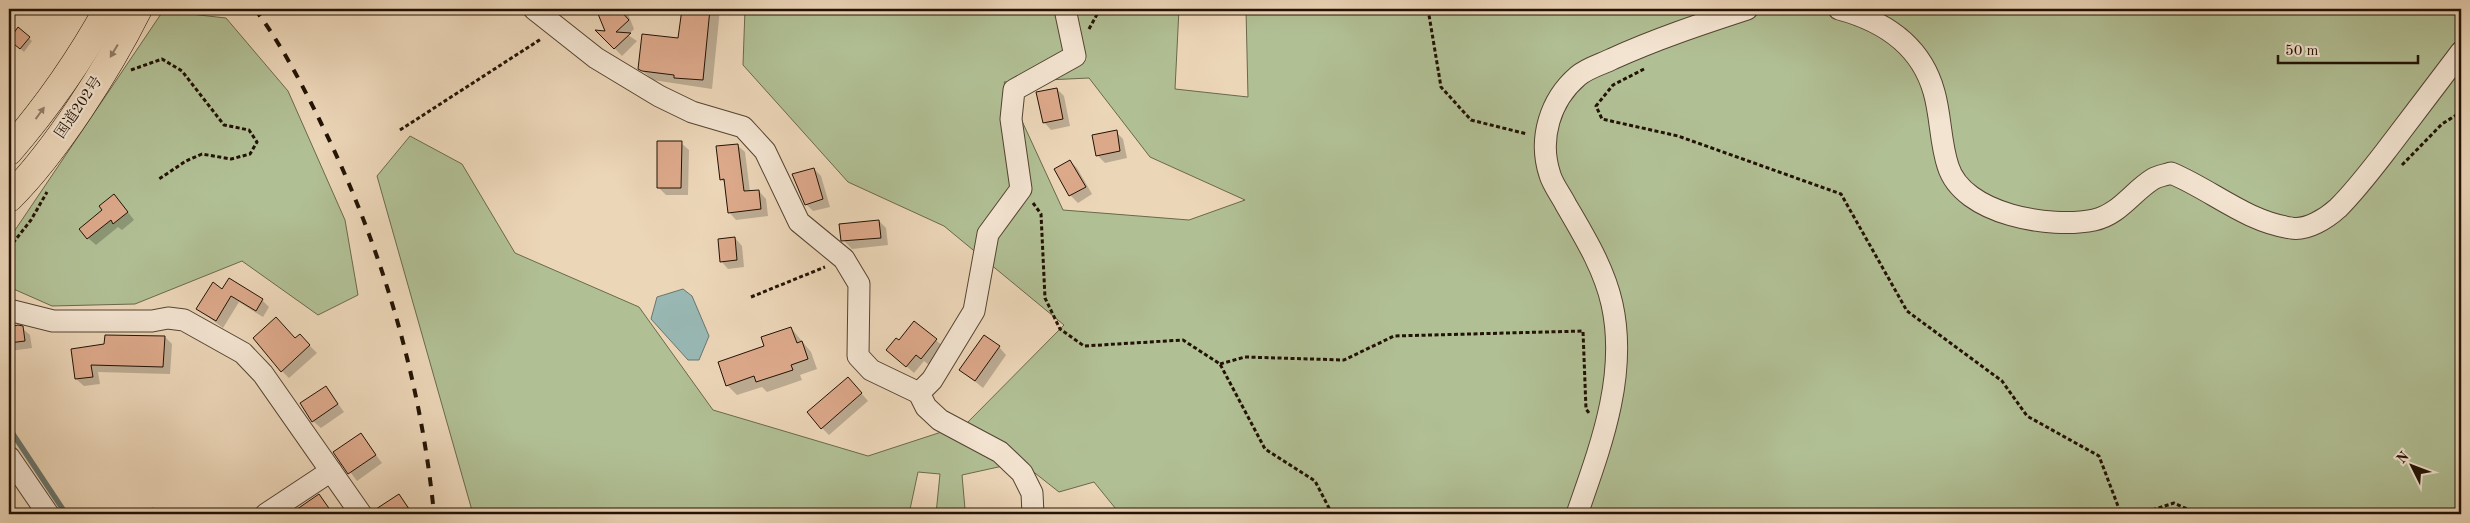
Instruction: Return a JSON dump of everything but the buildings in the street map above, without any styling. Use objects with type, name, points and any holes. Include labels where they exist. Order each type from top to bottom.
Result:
[{"type":"highway","name":"国道202号","points":[[9,151],[32,124],[73,67],[108,9]]},
{"type":"highway","name":"国道202号","points":[[11,196],[50,150],[87,95],[138,9]]},
{"type":"street","points":[[534,9],[596,58],[659,96],[692,112],[743,127],[765,151],[799,222],[844,259],[860,284],[858,356],[871,370],[919,393],[926,407],[940,420],[1000,452],[1022,473],[1032,493],[1034,514]]},
{"type":"street","points":[[919,393],[932,380],[974,311],[988,234],[1022,189],[1011,119],[1014,90],[1075,56],[1065,9]]},
{"type":"street","points":[[1577,514],[1604,436],[1613,392],[1616,346],[1612,304],[1595,257],[1550,175],[1544,138],[1551,112],[1562,93],[1579,74],[1657,38],[1747,9]]},
{"type":"street","points":[[1839,9],[1863,15],[1903,39],[1923,64],[1934,92],[1948,168],[1968,195],[1998,211],[2052,223],[2095,220],[2116,211],[2153,179],[2171,173],[2194,183],[2235,209],[2270,224],[2294,229],[2315,224],[2338,208],[2371,170],[2461,52]]},
{"type":"street","points":[[9,310],[53,321],[152,321],[168,318],[184,320],[242,353],[263,374],[361,514]]},
{"type":"street","points":[[9,457],[48,514]]},
{"type":"street","points":[[266,514],[331,471]]},
{"type":"path","points":[[1293,9],[1309,13],[1314,9]]},
{"type":"path","points":[[1428,9],[1441,87],[1465,114],[1471,120],[1544,138]]},
{"type":"path","points":[[400,130],[558,28]]},
{"type":"path","points":[[1657,38],[1646,67],[1613,85],[1596,106],[1602,120],[1678,136],[1841,194],[1907,310],[2002,380],[2027,416],[2098,456],[2121,514]]},
{"type":"path","points":[[126,77],[132,69],[162,60],[182,71],[224,124],[250,130],[257,142],[250,154],[231,159],[202,154],[186,161],[159,179]]},
{"type":"path","points":[[1022,189],[1041,214],[1045,298],[1060,329],[1084,346],[1183,340],[1220,364],[1265,449],[1315,481],[1329,508],[1328,514]]},
{"type":"path","points":[[751,297],[844,259]]},
{"type":"path","points":[[1220,364],[1245,357],[1344,360],[1394,336],[1583,331],[1586,409],[1604,436]]},
{"type":"path","points":[[2140,514],[2174,503],[2198,514]]},
{"type":"green space","points":[[745,9],[1179,9],[1175,89],[1248,97],[1246,9],[2461,9],[2461,514],[1120,514],[1094,482],[1059,492],[1021,462],[962,475],[965,509],[991,514],[936,514],[940,474],[918,472],[909,514],[473,514],[377,176],[410,136],[462,164],[515,253],[639,307],[713,410],[868,456],[966,424],[1064,325],[944,226],[848,182],[743,65]],"holes":[[[1089,78],[1150,157],[1245,200],[1189,220],[1063,210],[1004,82]]]},
{"type":"green space","points":[[163,11],[226,18],[288,91],[345,220],[358,295],[318,315],[242,261],[135,304],[52,306],[9,287],[9,239]]},
{"type":"water","points":[[683,289],[692,296],[709,336],[699,360],[688,360],[651,319],[657,297]]},
{"type":"waterway","points":[[9,428],[66,514]]},
{"type":"railway","points":[[255,9],[291,65],[321,123],[343,169],[380,265],[408,363],[419,413],[434,514]]}]
